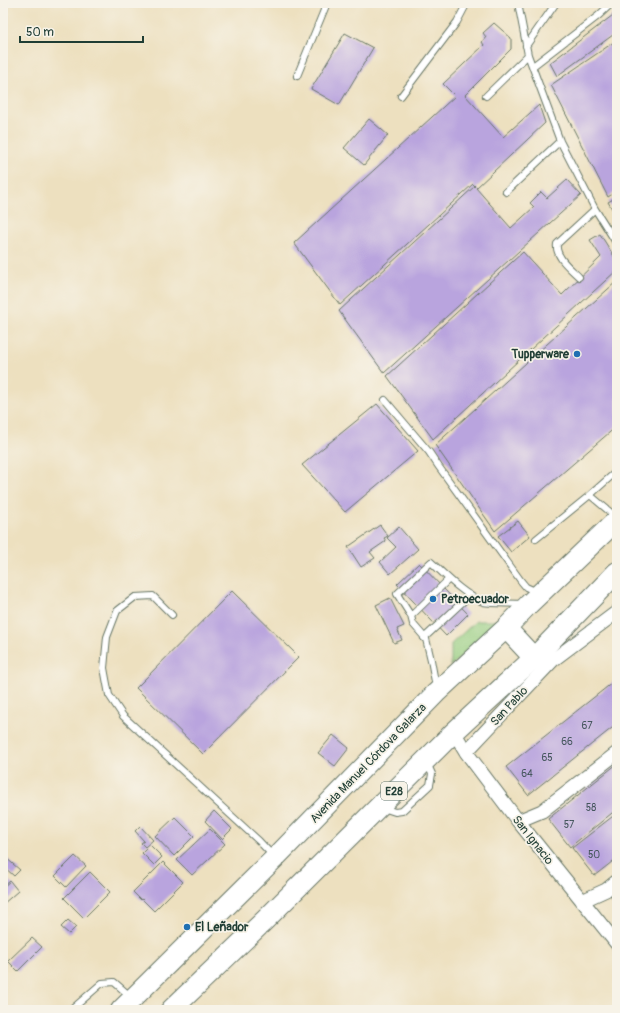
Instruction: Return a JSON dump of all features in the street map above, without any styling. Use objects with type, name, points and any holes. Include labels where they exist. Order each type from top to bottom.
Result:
[{"type":"main road","name":"Avenida Manuel Córdova Galarza","points":[[127,1004],[275,858],[436,693],[506,628],[617,519]]},
{"type":"main road","name":"E28","points":[[171,1010],[265,920],[454,732],[534,658],[617,572]]},
{"type":"main road","points":[[506,628],[534,658]]},
{"type":"street","name":"San Pablo","points":[[466,752],[553,660],[617,612]]},
{"type":"street","points":[[534,658],[553,660]]},
{"type":"street","name":"San Ignacio","points":[[454,732],[466,752],[518,821],[617,944]]},
{"type":"street","points":[[518,821],[542,811],[617,753]]},
{"type":"street","points":[[582,901],[606,890],[617,881]]},
{"type":"lane","points":[[297,76],[327,3]]},
{"type":"lane","points":[[400,96],[456,22],[467,3]]},
{"type":"lane","points":[[518,3],[528,55],[560,141],[595,209],[617,244]]},
{"type":"lane","points":[[526,46],[556,3]]},
{"type":"lane","points":[[533,66],[598,16],[612,3]]},
{"type":"lane","points":[[486,96],[528,55]]},
{"type":"lane","points":[[506,192],[560,141]]},
{"type":"lane","points":[[579,277],[559,256],[556,250],[557,244],[595,209]]},
{"type":"lane","points":[[385,400],[430,452],[439,468],[521,582],[535,599]]},
{"type":"lane","points":[[536,539],[617,471]]},
{"type":"lane","points":[[590,495],[617,519]]},
{"type":"lane","points":[[436,693],[431,660],[424,638],[413,624],[411,616],[397,594],[431,562],[449,579],[470,595],[483,602],[535,599]]},
{"type":"lane","points":[[411,616],[449,579]]},
{"type":"lane","points":[[424,638],[470,595]]},
{"type":"lane","points":[[172,615],[153,596],[134,597],[118,611],[107,637],[104,668],[109,695],[123,716],[259,841],[275,858]]},
{"type":"lane","points":[[71,1010],[102,983],[114,982],[127,1004]]},
{"type":"green space","points":[[476,621],[499,621],[451,666],[451,644]]},
{"type":"building","points":[[617,12],[617,32],[557,76],[550,63]]},
{"type":"building","points":[[494,23],[511,38],[511,49],[465,95],[503,137],[539,105],[545,123],[476,188],[511,228],[534,207],[530,203],[541,192],[547,198],[567,180],[581,195],[384,373],[339,311],[475,186],[473,184],[340,305],[294,243],[455,96],[443,84],[484,45],[482,42],[486,37],[483,33]]},
{"type":"building","points":[[345,33],[373,48],[339,105],[311,89]]},
{"type":"building","points":[[617,40],[617,191],[608,197],[551,85]]},
{"type":"building","points":[[369,119],[388,135],[364,165],[344,148]]},
{"type":"building","points":[[617,197],[617,217],[608,202]]},
{"type":"building","points":[[600,234],[617,261],[617,270],[433,439],[387,376],[523,252],[562,295],[601,257],[590,240]]},
{"type":"building","name":"Tupperware","points":[[617,281],[617,426],[495,531],[435,445]]},
{"type":"building","points":[[377,404],[418,451],[345,512],[302,465]]},
{"type":"building","points":[[518,521],[530,536],[511,552],[498,536]]},
{"type":"building","points":[[380,525],[388,536],[384,538],[386,541],[370,552],[375,558],[361,567],[348,547]]},
{"type":"building","points":[[399,527],[418,549],[390,574],[380,562],[396,547],[387,538]]},
{"type":"building","name":"Petroecuador","points":[[419,563],[468,614],[446,636],[397,584]]},
{"type":"building","points":[[232,591],[299,657],[203,754],[136,688]]},
{"type":"building","points":[[390,598],[404,626],[397,629],[402,640],[394,643],[376,605]]},
{"type":"building","points":[[617,679],[617,724],[528,795],[506,767]]},
{"type":"building","points":[[333,735],[349,748],[335,766],[318,753]]},
{"type":"building","points":[[617,764],[617,809],[570,847],[548,819]]},
{"type":"building","points":[[214,811],[232,829],[222,839],[205,821]]},
{"type":"building","points":[[617,813],[617,858],[594,876],[572,848]]},
{"type":"building","points":[[175,817],[194,836],[174,856],[155,836]]},
{"type":"building","points":[[140,826],[153,840],[145,847],[141,843],[144,841],[135,831]]},
{"type":"building","points":[[210,829],[225,844],[192,875],[177,860]]},
{"type":"building","points":[[150,845],[162,857],[154,865],[142,853]]},
{"type":"building","points":[[75,856],[86,866],[66,887],[55,876]]},
{"type":"building","points":[[5,857],[20,870],[14,876],[3,866],[3,859]]},
{"type":"building","points":[[163,862],[183,882],[154,911],[133,892]]},
{"type":"building","points":[[90,872],[110,892],[84,918],[64,898]]},
{"type":"building","points":[[10,881],[18,891],[3,904],[3,887]]},
{"type":"building","points":[[617,891],[617,904],[611,896]]},
{"type":"building","points":[[68,920],[76,927],[69,934],[61,927]]},
{"type":"building","points":[[32,938],[42,947],[18,971],[8,961]]},
{"type":"place","name":"Tupperware","points":[[577,354]]},
{"type":"place","name":"Petroecuador","points":[[433,599]]},
{"type":"place","name":"El Leñador","points":[[187,927]]}]
